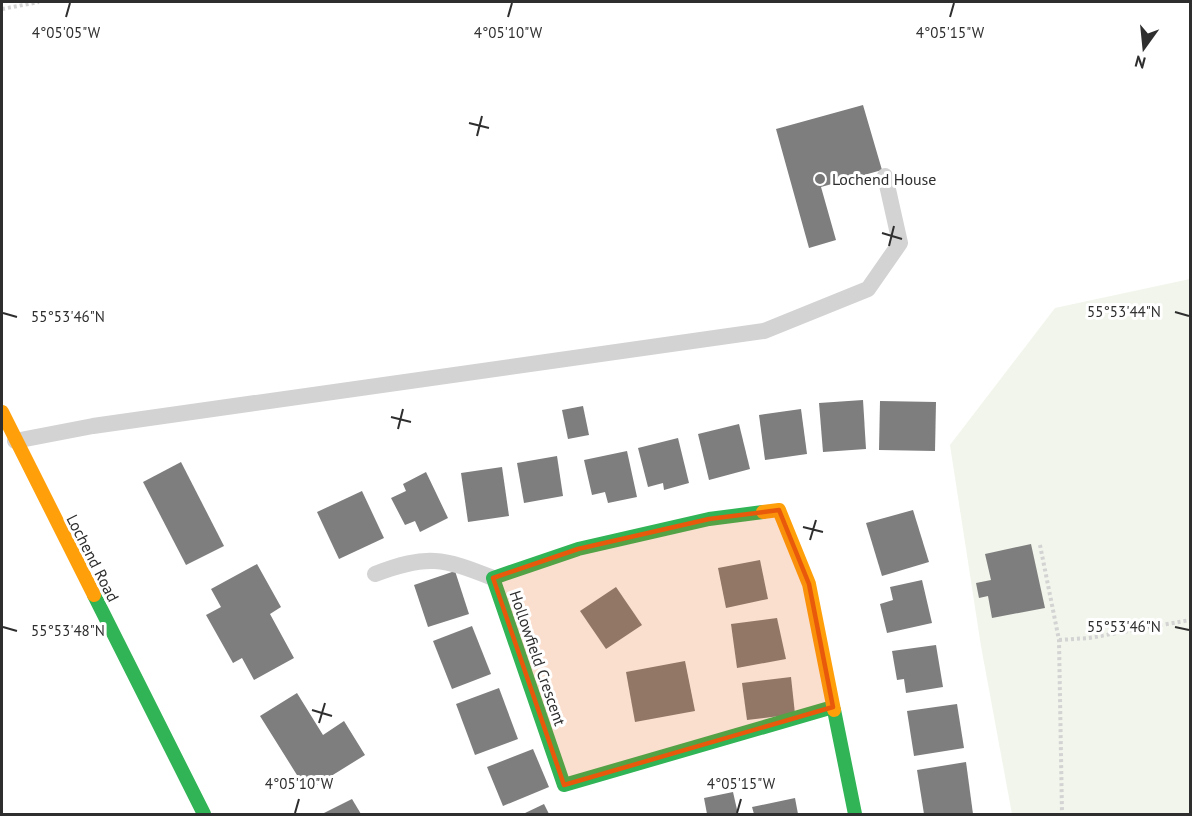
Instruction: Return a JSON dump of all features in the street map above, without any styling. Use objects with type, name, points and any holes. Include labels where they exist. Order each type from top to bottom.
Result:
[{"type":"street","name":"Lochend Road","points":[[2,412],[204,814]]},
{"type":"street","name":"Hollowfield Crescent","points":[[833,707],[564,785],[493,578],[589,547],[709,519],[779,510],[809,584],[855,814]]},
{"type":"lane","points":[[15,441],[93,426],[764,331],[868,290],[900,243],[885,176]]},
{"type":"lane","points":[[375,574],[426,560],[442,560],[462,565],[493,578]]},
{"type":"path","points":[[2,9],[39,2]]},
{"type":"path","points":[[1040,545],[1059,640],[1062,814]]},
{"type":"path","points":[[1059,640],[1089,638],[1191,620]]},
{"type":"highlighted area","points":[[779,510],[809,584],[833,707],[564,785],[493,578],[578,549],[709,519]]},
{"type":"shaded area","points":[[1190,279],[1190,814],[1012,814],[981,646],[950,445],[1055,308]]},
{"type":"building","name":"Lochend House","points":[[863,105],[882,170],[821,187],[836,240],[809,248],[776,129]]},
{"type":"building","points":[[863,400],[866,449],[823,452],[819,403]]},
{"type":"building","points":[[880,401],[936,402],[935,451],[879,450]]},
{"type":"building","points":[[583,406],[589,435],[568,439],[562,410]]},
{"type":"building","points":[[801,409],[807,454],[765,460],[759,415]]},
{"type":"building","points":[[739,424],[750,469],[709,480],[698,434]]},
{"type":"building","points":[[678,438],[689,483],[664,490],[663,483],[648,487],[638,448]]},
{"type":"building","points":[[627,451],[637,497],[608,503],[605,492],[592,495],[584,460]]},
{"type":"building","points":[[557,456],[563,496],[524,503],[517,463]]},
{"type":"building","points":[[181,462],[224,546],[186,565],[143,482]]},
{"type":"building","points":[[502,467],[509,516],[468,522],[461,473]]},
{"type":"building","points":[[426,472],[448,518],[420,532],[415,521],[405,525],[391,498],[406,491],[403,484]]},
{"type":"building","points":[[362,491],[384,538],[339,559],[317,512]]},
{"type":"building","points":[[913,510],[929,562],[882,576],[866,523]]},
{"type":"building","points":[[1031,544],[1045,608],[992,618],[988,596],[979,598],[976,583],[991,580],[985,554]]},
{"type":"building","points":[[760,560],[768,599],[726,608],[718,568]]},
{"type":"building","points":[[257,564],[281,607],[270,614],[294,658],[254,680],[242,658],[233,663],[206,615],[221,607],[211,589]]},
{"type":"building","points":[[455,571],[469,614],[428,627],[414,585]]},
{"type":"building","points":[[922,580],[932,623],[887,633],[880,604],[893,600],[890,587]]},
{"type":"building","points":[[616,587],[642,625],[606,649],[580,611]]},
{"type":"building","points":[[777,618],[786,659],[737,668],[731,624]]},
{"type":"building","points":[[472,626],[491,674],[452,689],[433,641]]},
{"type":"building","points":[[936,645],[943,687],[906,693],[904,679],[897,680],[892,651]]},
{"type":"building","points":[[685,661],[695,711],[635,722],[626,672]]},
{"type":"building","points":[[791,677],[795,714],[747,720],[742,683]]},
{"type":"building","points":[[499,688],[518,739],[475,755],[456,704]]},
{"type":"building","points":[[297,693],[323,735],[344,721],[365,755],[307,791],[260,716]]},
{"type":"building","points":[[957,704],[964,748],[914,756],[907,711]]},
{"type":"building","points":[[533,749],[549,787],[503,806],[487,767]]},
{"type":"building","points":[[966,762],[973,814],[924,814],[917,770]]},
{"type":"building","points":[[733,792],[738,814],[707,814],[704,798]]},
{"type":"building","points":[[795,798],[798,814],[754,814],[752,807]]},
{"type":"building","points":[[352,799],[361,814],[322,814]]},
{"type":"building","points":[[544,804],[549,814],[523,814]]},
{"type":"traffic: fast","points":[[763,512],[709,519],[578,549],[493,578],[564,785],[833,707]]},
{"type":"traffic: fast","points":[[94,595],[204,814]]},
{"type":"traffic: fast","points":[[834,710],[855,814]]},
{"type":"traffic: slow","points":[[2,412],[94,595]]},
{"type":"traffic: slow","points":[[763,512],[779,510],[809,584],[834,710]]},
{"type":"place","name":"Lochend House","points":[[820,179]]}]
